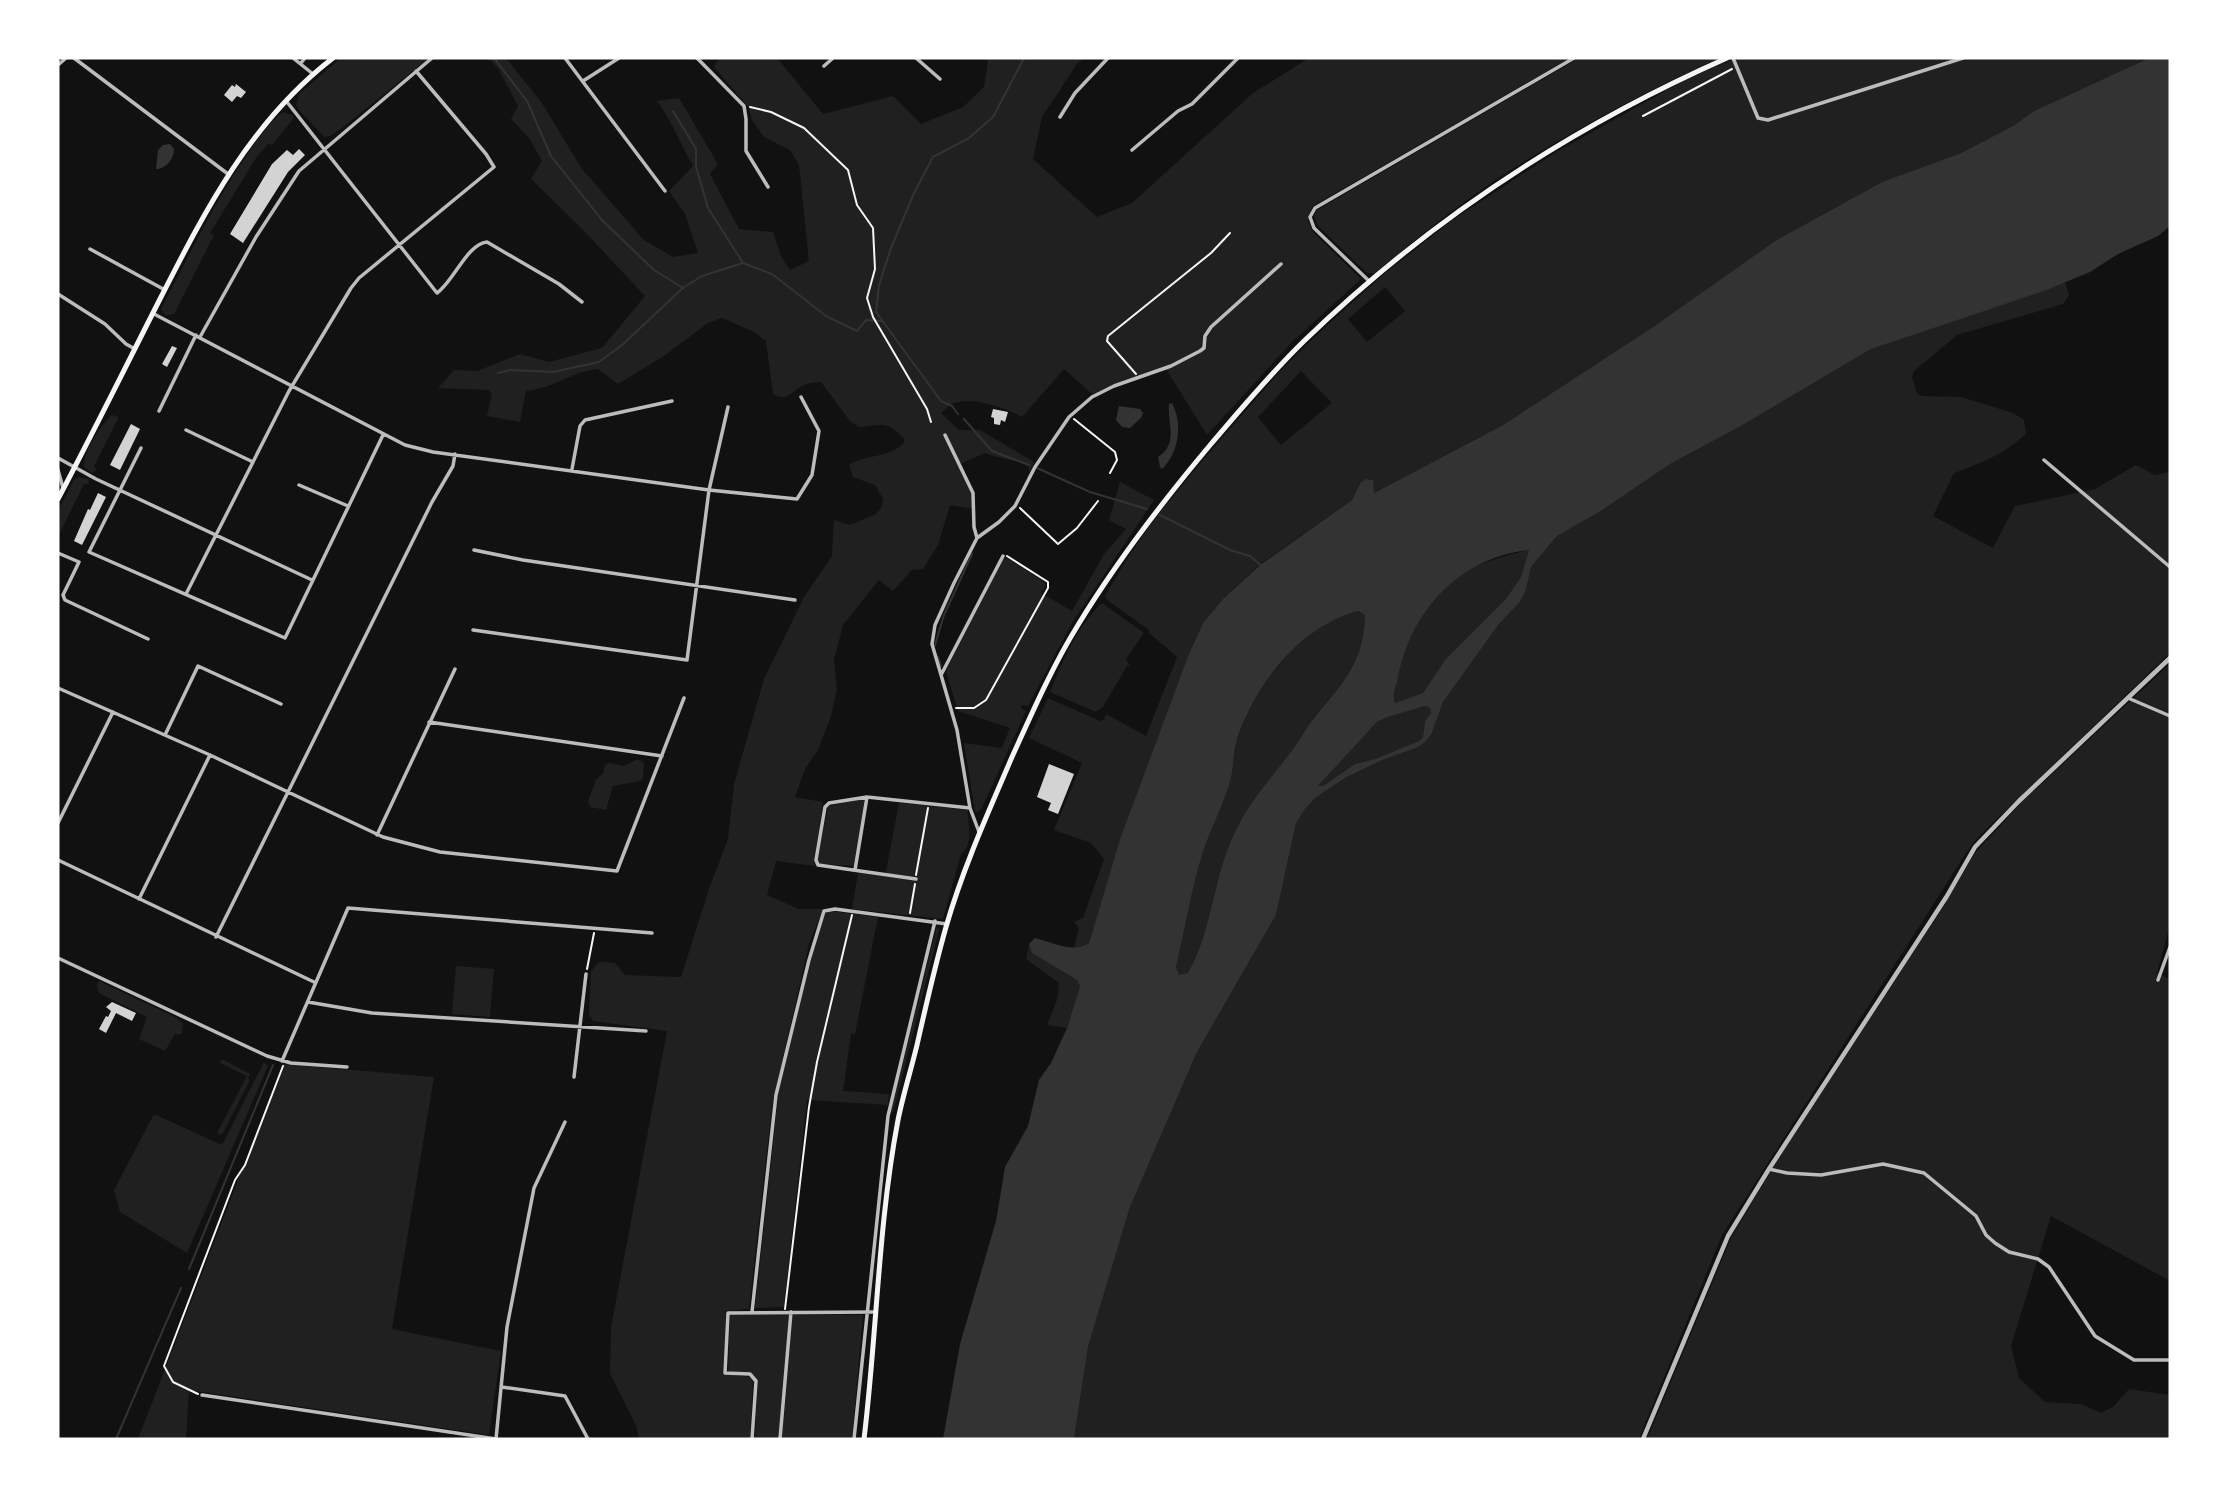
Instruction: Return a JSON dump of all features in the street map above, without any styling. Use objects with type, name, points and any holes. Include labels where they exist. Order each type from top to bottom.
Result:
[{"type":"main road","points":[[58,499],[228,174],[263,125],[285,100],[333,58]]},
{"type":"main road","points":[[864,1439],[882,1240],[898,1118],[947,924],[979,832],[1057,663],[1077,627],[1136,539],[1176,486],[1301,344],[1370,281],[1447,219],[1535,160],[1614,113],[1727,58]]},
{"type":"street","points":[[58,65],[66,58]]},
{"type":"street","points":[[74,58],[228,174]]},
{"type":"street","points":[[293,58],[313,74]]},
{"type":"street","points":[[301,63],[305,58]]},
{"type":"street","points":[[159,411],[198,336],[299,171],[432,58]]},
{"type":"street","points":[[565,58],[665,191]]},
{"type":"street","points":[[583,81],[619,58]]},
{"type":"street","points":[[697,58],[744,106],[746,151],[768,187]]},
{"type":"street","points":[[824,66],[833,58]]},
{"type":"street","points":[[916,58],[940,79]]},
{"type":"street","points":[[1060,117],[1075,93],[1108,58]]},
{"type":"street","points":[[1132,150],[1178,111],[1192,104],[1238,58]]},
{"type":"street","points":[[1370,281],[1314,228],[1310,217],[1315,208],[1574,58]]},
{"type":"street","points":[[1733,58],[1758,118],[1768,120],[1963,58]]},
{"type":"street","points":[[186,594],[292,385],[351,288],[398,245],[494,167],[416,71]]},
{"type":"street","points":[[285,100],[437,293],[474,248],[487,242],[559,284],[582,302]]},
{"type":"street","points":[[90,249],[165,290]]},
{"type":"street","points":[[979,832],[970,808],[962,753],[933,652],[932,635],[977,538],[1015,506],[1035,467],[1069,417],[1092,397],[1200,351],[1204,348],[1205,336],[1211,327],[1281,264]]},
{"type":"street","points":[[58,294],[102,322],[135,349]]},
{"type":"street","points":[[153,313],[383,435],[412,447],[709,490],[797,499],[812,475],[819,430],[801,397]]},
{"type":"street","points":[[572,469],[578,431],[585,420],[672,401]]},
{"type":"street","points":[[473,630],[554,639],[687,660],[709,490],[728,407]]},
{"type":"street","points":[[186,430],[253,462]]},
{"type":"street","points":[[141,448],[89,552],[285,638],[383,435]]},
{"type":"street","points":[[945,435],[973,493],[977,538]]},
{"type":"street","points":[[216,937],[426,514],[453,466],[455,454]]},
{"type":"street","points":[[58,458],[312,580]]},
{"type":"street","points":[[2044,460],[2170,567]]},
{"type":"street","points":[[58,470],[63,489]]},
{"type":"street","points":[[299,485],[348,506]]},
{"type":"street","points":[[474,550],[523,560],[795,600]]},
{"type":"street","points":[[58,553],[79,562],[63,598],[148,639]]},
{"type":"street","points":[[941,675],[1003,556]]},
{"type":"street","points":[[1643,1439],[1728,1236],[1975,848],[2019,801],[2170,659]]},
{"type":"street","points":[[165,735],[198,666],[281,704]]},
{"type":"street","points":[[377,835],[454,669]]},
{"type":"street","points":[[58,688],[210,755],[383,837],[440,852],[617,871],[684,698]]},
{"type":"street","points":[[2128,698],[2170,716]]},
{"type":"street","points":[[58,823],[113,712]]},
{"type":"street","points":[[429,722],[662,756]]},
{"type":"street","points":[[139,899],[210,755]]},
{"type":"street","points":[[916,879],[818,865],[816,860],[824,812],[829,803],[867,797],[970,808]]},
{"type":"street","points":[[855,870],[867,797]]},
{"type":"street","points":[[58,860],[314,982]]},
{"type":"street","points":[[282,1060],[348,908],[652,933]]},
{"type":"street","points":[[752,1311],[776,1095],[809,960],[824,911],[835,909],[947,924]]},
{"type":"street","points":[[854,1439],[888,1116],[935,921]]},
{"type":"street","points":[[2158,980],[2170,947]]},
{"type":"street","points":[[58,958],[262,1054],[282,1060],[347,1067]]},
{"type":"street","points":[[574,1077],[586,974]]},
{"type":"street","points":[[308,1002],[372,1013],[646,1031]]},
{"type":"street","points":[[202,1395],[496,1439],[508,1327],[534,1188],[565,1122]]},
{"type":"street","points":[[1769,1169],[1821,1175],[1883,1164],[1924,1173],[1976,1216],[1986,1235],[1995,1243],[2009,1252],[2038,1259],[2049,1267],[2095,1336],[2134,1360],[2170,1360]]},
{"type":"street","points":[[752,1439],[756,1381],[750,1374],[725,1373],[728,1312],[876,1312]]},
{"type":"street","points":[[780,1439],[791,1312]]},
{"type":"street","points":[[502,1387],[565,1395],[588,1439]]},
{"type":"path","points":[[1643,116],[1737,67]]},
{"type":"path","points":[[744,106],[771,111],[804,128],[848,170],[857,205],[873,228],[875,269],[867,298],[873,317],[927,409],[931,422]]},
{"type":"path","points":[[1139,377],[1111,347],[1107,341],[1108,336],[1203,260],[1230,233]]},
{"type":"path","points":[[1069,417],[1115,452],[1117,460],[1110,474]]},
{"type":"path","points":[[1015,506],[1021,508],[1058,544],[1077,528],[1098,501]]},
{"type":"path","points":[[951,708],[974,708],[986,700],[1048,588],[1048,582],[1042,577],[1003,556]]},
{"type":"path","points":[[909,917],[929,803]]},
{"type":"path","points":[[785,1312],[809,1107],[853,911]]},
{"type":"path","points":[[586,974],[594,928]]},
{"type":"path","points":[[202,1395],[173,1382],[164,1366],[235,1180],[244,1166],[278,1080],[282,1060]]},
{"type":"shaded area","points":[[341,58],[429,58],[342,128],[324,137],[296,105],[300,93]]},
{"type":"shaded area","points":[[488,58],[506,58],[542,103],[582,169],[644,240],[673,257],[698,253],[685,214],[669,191],[693,166],[657,101],[679,98],[718,164],[710,174],[739,229],[773,232],[781,256],[790,270],[809,261],[799,165],[790,150],[764,137],[752,120],[749,108],[714,67],[719,58],[777,58],[823,114],[893,96],[921,124],[963,107],[984,87],[988,61],[983,58],[1084,58],[1077,64],[1042,117],[1033,159],[1097,217],[1132,203],[1253,93],[1309,58],[1570,58],[1313,206],[1308,221],[1313,232],[1361,279],[1292,342],[1207,435],[1166,369],[1130,382],[1126,379],[1092,394],[1064,369],[1022,417],[998,407],[971,401],[952,404],[941,413],[959,430],[980,430],[1034,462],[1029,473],[1029,465],[985,453],[960,464],[973,493],[974,509],[950,505],[938,545],[923,569],[912,570],[893,591],[879,580],[843,625],[834,660],[837,689],[831,716],[818,750],[805,769],[795,797],[823,802],[814,862],[816,866],[776,861],[767,895],[799,909],[823,909],[809,944],[772,1106],[749,1309],[726,1311],[723,1374],[750,1377],[753,1380],[750,1439],[639,1439],[636,1425],[610,1373],[611,1327],[667,1031],[593,1021],[589,1015],[591,971],[599,962],[615,963],[625,975],[681,977],[728,839],[734,784],[764,679],[804,597],[832,556],[834,520],[850,525],[876,514],[882,506],[883,499],[875,485],[853,477],[849,465],[893,451],[904,439],[888,426],[859,427],[850,421],[821,382],[806,384],[785,397],[773,394],[766,341],[754,332],[722,318],[708,323],[664,356],[618,384],[598,369],[526,391],[520,422],[487,416],[492,394],[489,390],[438,388],[454,370],[477,371],[520,354],[549,362],[602,348],[645,296],[531,179],[542,161],[529,138],[511,119],[518,106],[498,68]]},
{"type":"shaded area","points":[[1579,58],[1720,58],[1609,112],[1529,158],[1486,186],[1375,273],[1367,273],[1318,226],[1314,216],[1317,210]]},
{"type":"shaded area","points":[[1736,58],[2149,58],[2034,111],[2013,126],[1961,153],[1882,182],[1775,241],[1653,327],[1503,425],[1374,493],[1371,478],[1361,482],[1352,500],[1260,564],[1223,599],[1203,623],[1188,656],[1120,839],[1089,943],[1074,948],[1079,928],[1074,922],[1083,918],[1104,859],[1091,843],[1054,830],[1082,763],[1029,738],[1048,698],[1100,721],[1104,720],[1106,714],[1146,736],[1177,657],[1150,634],[1149,630],[1106,599],[1105,596],[1130,554],[1202,461],[1281,370],[1383,275],[1451,221],[1553,154],[1685,80]],"holes":[[[1385,287],[1405,311],[1367,342],[1348,319]],[[1301,371],[1332,403],[1281,445],[1258,417]]]},
{"type":"shaded area","points":[[2149,58],[2170,58],[2170,226],[2158,236],[2118,254],[2090,272],[2044,291],[1871,349],[1741,426],[1670,464],[1601,511],[1557,536],[1531,567],[1526,590],[1520,602],[1499,624],[1443,702],[1432,733],[1425,742],[1345,778],[1315,798],[1296,823],[1276,915],[1197,1052],[1130,1207],[1088,1347],[1074,1439],[943,1439],[960,1344],[996,1221],[1005,1167],[1028,1126],[1039,1080],[1051,1063],[1067,1028],[1080,986],[1077,980],[1032,953],[1029,944],[1035,938],[1070,947],[1089,943],[1120,839],[1188,656],[1203,623],[1223,599],[1260,565],[1352,500],[1361,482],[1366,479],[1373,480],[1374,493],[1503,425],[1653,327],[1775,241],[1882,182],[1961,153],[2013,126],[2034,111]],"holes":[[[1529,550],[1521,577],[1505,600],[1446,659],[1423,693],[1395,703],[1395,690],[1405,653],[1427,609],[1442,591],[1481,564],[1504,555]],[[1358,611],[1365,615],[1360,648],[1355,661],[1341,685],[1244,816],[1223,862],[1196,956],[1188,973],[1179,975],[1176,967],[1195,881],[1203,852],[1230,782],[1237,739],[1245,718],[1282,660],[1317,630]],[[1425,706],[1430,708],[1431,713],[1425,721],[1423,737],[1419,741],[1355,764],[1323,786],[1318,786],[1377,722]]]},
{"type":"shaded area","points":[[283,112],[294,118],[272,145],[269,143],[256,158],[210,233],[214,235],[174,314],[165,315],[161,309],[225,190],[248,153]]},
{"type":"shaded area","points":[[170,144],[174,149],[171,160],[156,169],[158,150],[163,145]]},
{"type":"shaded area","points":[[2065,282],[2069,295],[2063,304],[1957,335],[1914,371],[1912,377],[1917,393],[1922,396],[1961,397],[2013,413],[2024,420],[2026,434],[1992,457],[1954,473],[1933,516],[1993,548],[2015,506],[2095,489],[2136,465],[2155,475],[2170,472],[2170,653],[1978,837],[1966,853],[1722,1235],[1639,1439],[1074,1439],[1088,1347],[1130,1207],[1197,1052],[1276,915],[1296,822],[1305,809],[1315,798],[1345,778],[1416,748],[1432,733],[1443,702],[1499,624],[1520,602],[1526,590],[1531,567],[1557,536],[1601,511],[1670,464],[1741,426],[1871,349]]},
{"type":"shaded area","points":[[1172,403],[1178,437],[1172,455],[1162,469],[1158,457],[1168,446],[1170,439],[1169,404]]},
{"type":"shaded area","points":[[1119,406],[1140,409],[1143,413],[1141,418],[1130,428],[1122,427],[1116,420]]},
{"type":"shaded area","points":[[112,415],[119,417],[94,466],[97,470],[92,473],[84,467],[86,454],[98,432]]},
{"type":"shaded area","points":[[79,477],[88,479],[89,484],[84,484],[58,537],[58,511],[74,480]]},
{"type":"shaded area","points":[[1120,482],[1154,500],[1072,623],[1028,706],[1022,705],[1021,708],[1026,711],[982,808],[978,812],[975,811],[964,743],[1002,748],[1010,728],[958,711],[946,672],[949,665],[1003,559],[1007,558],[1044,582],[1046,585],[1041,593],[1072,611],[1104,554],[1126,529],[1109,520]]},
{"type":"shaded area","points":[[1530,549],[1521,577],[1505,600],[1423,693],[1395,703],[1398,670],[1417,626],[1431,603],[1449,583],[1472,568]]},
{"type":"shaded area","points":[[1102,603],[1144,633],[1126,659],[1130,666],[1127,666],[1103,707],[1096,712],[1050,692],[1078,633]]},
{"type":"shaded area","points":[[1357,611],[1365,615],[1355,662],[1238,826],[1223,862],[1196,956],[1188,973],[1179,975],[1176,967],[1195,881],[1206,843],[1230,782],[1236,745],[1245,719],[1268,679],[1282,661],[1316,630]]},
{"type":"shaded area","points":[[2170,664],[2170,925],[2157,973],[2170,979],[2170,1281],[2051,1216],[2011,1346],[2019,1378],[2045,1402],[2081,1404],[2101,1413],[2113,1407],[2129,1389],[2170,1395],[2170,1439],[1647,1439],[1731,1238],[1782,1153],[1942,909],[1975,853],[2021,803]]},
{"type":"shaded area","points":[[1425,706],[1430,708],[1431,713],[1425,721],[1423,737],[1419,741],[1355,764],[1323,786],[1318,786],[1377,722]]},
{"type":"shaded area","points":[[638,759],[644,763],[643,779],[613,786],[606,810],[590,807],[588,801],[605,765],[609,763],[624,766]]},
{"type":"shaded area","points":[[863,799],[865,802],[854,866],[819,864],[828,806]]},
{"type":"shaded area","points":[[899,803],[968,810],[968,844],[961,854],[943,919],[852,909],[858,873],[885,876]]},
{"type":"shaded area","points":[[830,911],[878,917],[855,1034],[851,1034],[843,1091],[889,1094],[888,1105],[807,1100],[784,1307],[755,1308],[779,1089],[819,929],[824,914]]},
{"type":"shaded area","points":[[937,926],[939,930],[893,1113],[891,1111]]},
{"type":"shaded area","points":[[1029,944],[1033,953],[1077,980],[1080,986],[1067,1028],[1047,1025],[1057,1000],[1059,983],[1026,959]]},
{"type":"shaded area","points":[[456,966],[494,969],[490,1017],[452,1014]]},
{"type":"shaded area","points":[[99,981],[177,1018],[183,1024],[182,1033],[175,1034],[165,1051],[139,1039],[147,1017],[99,993]]},
{"type":"shaded area","points":[[222,1059],[250,1074],[250,1080],[220,1135],[217,1133],[247,1076],[220,1063]]},
{"type":"shaded area","points":[[264,1062],[268,1066],[187,1253],[120,1212],[114,1190],[154,1114],[222,1145]]},
{"type":"shaded area","points":[[283,1064],[434,1077],[392,1329],[501,1351],[489,1435],[189,1390],[186,1439],[138,1439]]},
{"type":"shaded area","points":[[730,1314],[790,1314],[779,1439],[755,1439],[757,1381],[752,1373],[728,1371]]},
{"type":"shaded area","points":[[793,1314],[863,1315],[852,1439],[782,1439]]},
{"type":"building","points":[[236,84],[246,92],[232,102],[224,95]]},
{"type":"building","points":[[299,149],[305,155],[288,172],[243,243],[230,234],[272,164],[287,150],[293,155]]},
{"type":"building","points":[[172,346],[177,348],[167,367],[162,364]]},
{"type":"building","points":[[993,409],[1008,412],[1005,422],[1001,420],[1000,425],[994,424],[994,418],[991,417]]},
{"type":"building","points":[[131,424],[140,429],[120,470],[110,465]]},
{"type":"building","points":[[98,493],[106,497],[82,545],[74,541]]},
{"type":"building","points":[[1049,764],[1074,774],[1058,814],[1048,810],[1051,803],[1037,797]]},
{"type":"building","points":[[112,1002],[136,1013],[132,1021],[116,1013],[106,1033],[99,1029],[111,1011],[106,1007]]},
{"type":"waterway","points":[[494,58],[527,101],[551,156],[602,220],[654,270],[683,288]]},
{"type":"waterway","points":[[958,414],[952,406],[941,401],[876,312],[879,285],[914,193],[933,157],[969,138],[993,117],[1024,58]]},
{"type":"waterway","points":[[673,111],[696,149],[696,167],[708,208],[743,263]]},
{"type":"waterway","points":[[498,373],[511,370],[553,372],[599,362],[622,345],[683,288],[702,276],[743,263],[772,274],[826,316],[857,331],[866,320],[882,321]]},
{"type":"waterway","points":[[964,419],[992,451],[1029,465]]},
{"type":"waterway","points":[[1037,468],[1090,492],[1147,509]]},
{"type":"waterway","points":[[1160,515],[1230,550],[1250,556],[1262,566]]},
{"type":"waterway","points":[[935,645],[944,615],[972,554]]},
{"type":"waterway","points":[[938,657],[941,666]]},
{"type":"waterway","points":[[189,1269],[273,1065]]},
{"type":"waterway","points":[[116,1439],[181,1288]]}]
